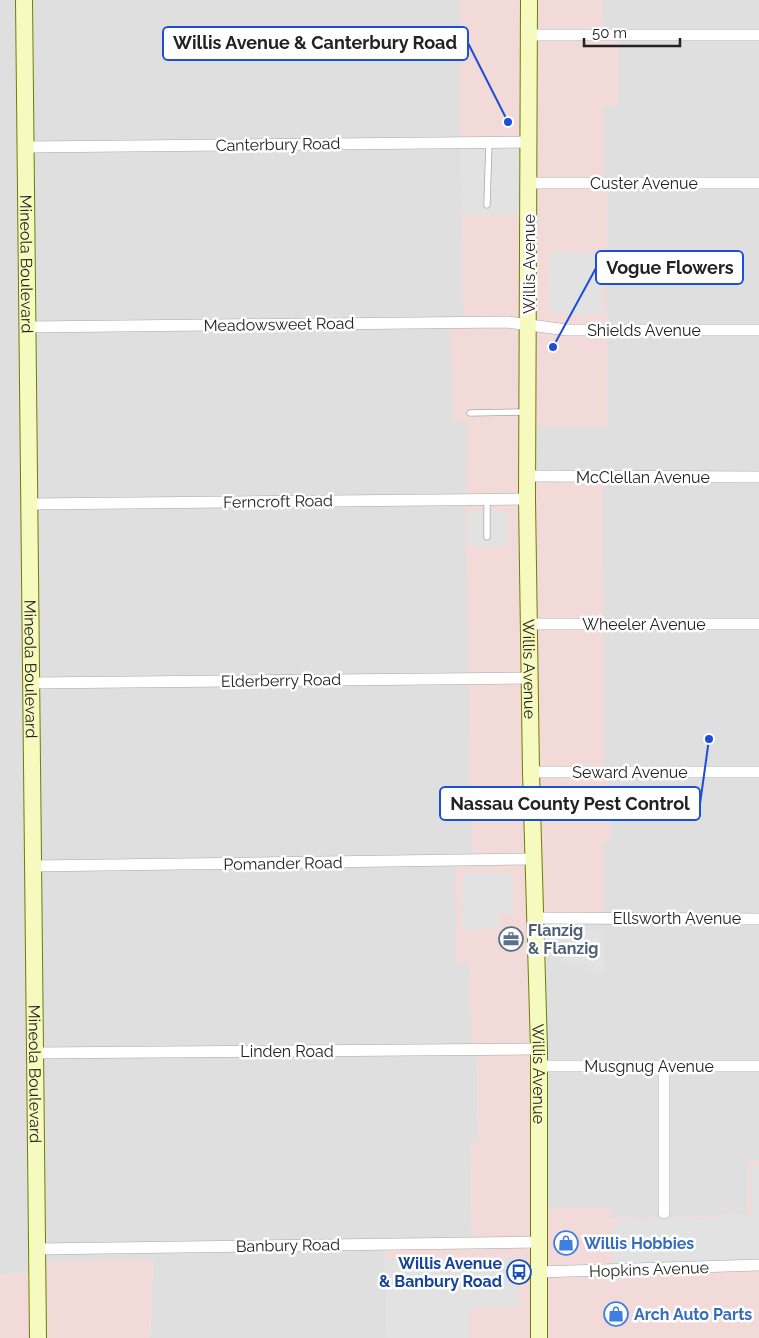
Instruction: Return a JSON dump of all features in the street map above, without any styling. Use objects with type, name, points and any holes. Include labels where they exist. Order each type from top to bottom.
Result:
[{"type":"main road","name":"Mineola Boulevard","points":[[24,0],[38,1338]]},
{"type":"main road","name":"Willis Avenue","points":[[528,0],[529,326],[527,499],[531,772],[539,1049],[540,1338]]},
{"type":"street","points":[[529,35],[759,35]]},
{"type":"street","name":"Canterbury Road","points":[[26,147],[529,142]]},
{"type":"street","name":"Custer Avenue","points":[[529,183],[759,183]]},
{"type":"street","name":"Meadowsweet Road","points":[[28,327],[507,322],[529,326]]},
{"type":"street","name":"Shields Avenue","points":[[529,326],[567,330],[759,330]]},
{"type":"street","name":"McClellan Avenue","points":[[527,476],[759,477]]},
{"type":"street","name":"Ferncroft Road","points":[[30,504],[527,499]]},
{"type":"street","name":"Wheeler Avenue","points":[[529,624],[759,624]]},
{"type":"street","name":"Elderberry Road","points":[[32,683],[530,678]]},
{"type":"street","name":"Seward Avenue","points":[[531,772],[759,772]]},
{"type":"street","name":"Pomander Road","points":[[33,866],[534,860]]},
{"type":"street","name":"Ellsworth Avenue","points":[[535,918],[759,919]]},
{"type":"street","name":"Linden Road","points":[[36,1053],[539,1049]]},
{"type":"street","name":"Musgnug Avenue","points":[[539,1066],[759,1066]]},
{"type":"street","points":[[664,1066],[664,1213]]},
{"type":"street","name":"Banbury Road","points":[[37,1249],[539,1242]]},
{"type":"street","name":"Hopkins Avenue","points":[[539,1272],[759,1265]]},
{"type":"lane","points":[[487,205],[489,142]]},
{"type":"lane","points":[[470,413],[528,412]]},
{"type":"lane","points":[[487,500],[487,538]]},
{"type":"shaded area","points":[[0,0],[759,0],[759,1160],[749,1160],[748,1215],[609,1219],[609,1208],[539,1208],[477,1050],[478,1141],[471,1142],[472,1243],[385,1244],[387,1338],[150,1338],[153,1260],[35,1273],[0,1274]]},
{"type":"shaded area","points":[[460,0],[603,0],[604,35],[619,35],[619,105],[604,106],[604,181],[607,182],[607,426],[528,428],[527,475],[603,478],[604,772],[610,773],[610,842],[604,843],[604,917],[536,918],[539,1208],[609,1208],[610,1219],[748,1215],[749,1160],[759,1160],[759,1338],[387,1338],[385,1244],[472,1242],[471,1142],[478,1141],[477,1050],[472,1050],[469,962],[456,962],[455,861],[472,860],[466,547],[467,422],[453,422],[450,323],[463,322]]},
{"type":"shaded area","points":[[460,142],[529,142],[529,215],[461,215]]},
{"type":"shaded area","points":[[549,253],[602,253],[603,314],[551,314]]},
{"type":"shaded area","points":[[468,511],[507,511],[507,546],[469,546]]},
{"type":"shaded area","points":[[463,873],[513,874],[512,914],[498,913],[498,927],[483,927],[483,930],[462,930]]},
{"type":"shaded area","points":[[576,930],[603,930],[605,973],[586,973],[585,965],[562,965],[561,936],[576,935]]},
{"type":"shaded area","points":[[752,1165],[759,1165],[759,1262],[612,1265],[613,1226],[631,1220],[751,1216]]},
{"type":"shaded area","points":[[518,1258],[519,1307],[470,1308],[470,1338],[387,1338],[385,1260]]},
{"type":"shaded area","points":[[153,1260],[150,1338],[0,1338],[0,1274],[35,1273],[35,1261]]},
{"type":"place","name":"Willis Avenue & Canterbury Road","points":[[508,122]]},
{"type":"place","name":"Vogue Flowers","points":[[553,347]]},
{"type":"place","name":"Nassau County Pest Control","points":[[709,739]]},
{"type":"place","name":"Flanzig & Flanzig","points":[[511,939]]},
{"type":"place","name":"Willis Hobbies","points":[[566,1243]]},
{"type":"place","name":"Willis Avenue & Banbury Road","points":[[519,1272]]},
{"type":"place","name":"Arch Auto Parts","points":[[616,1314]]}]
